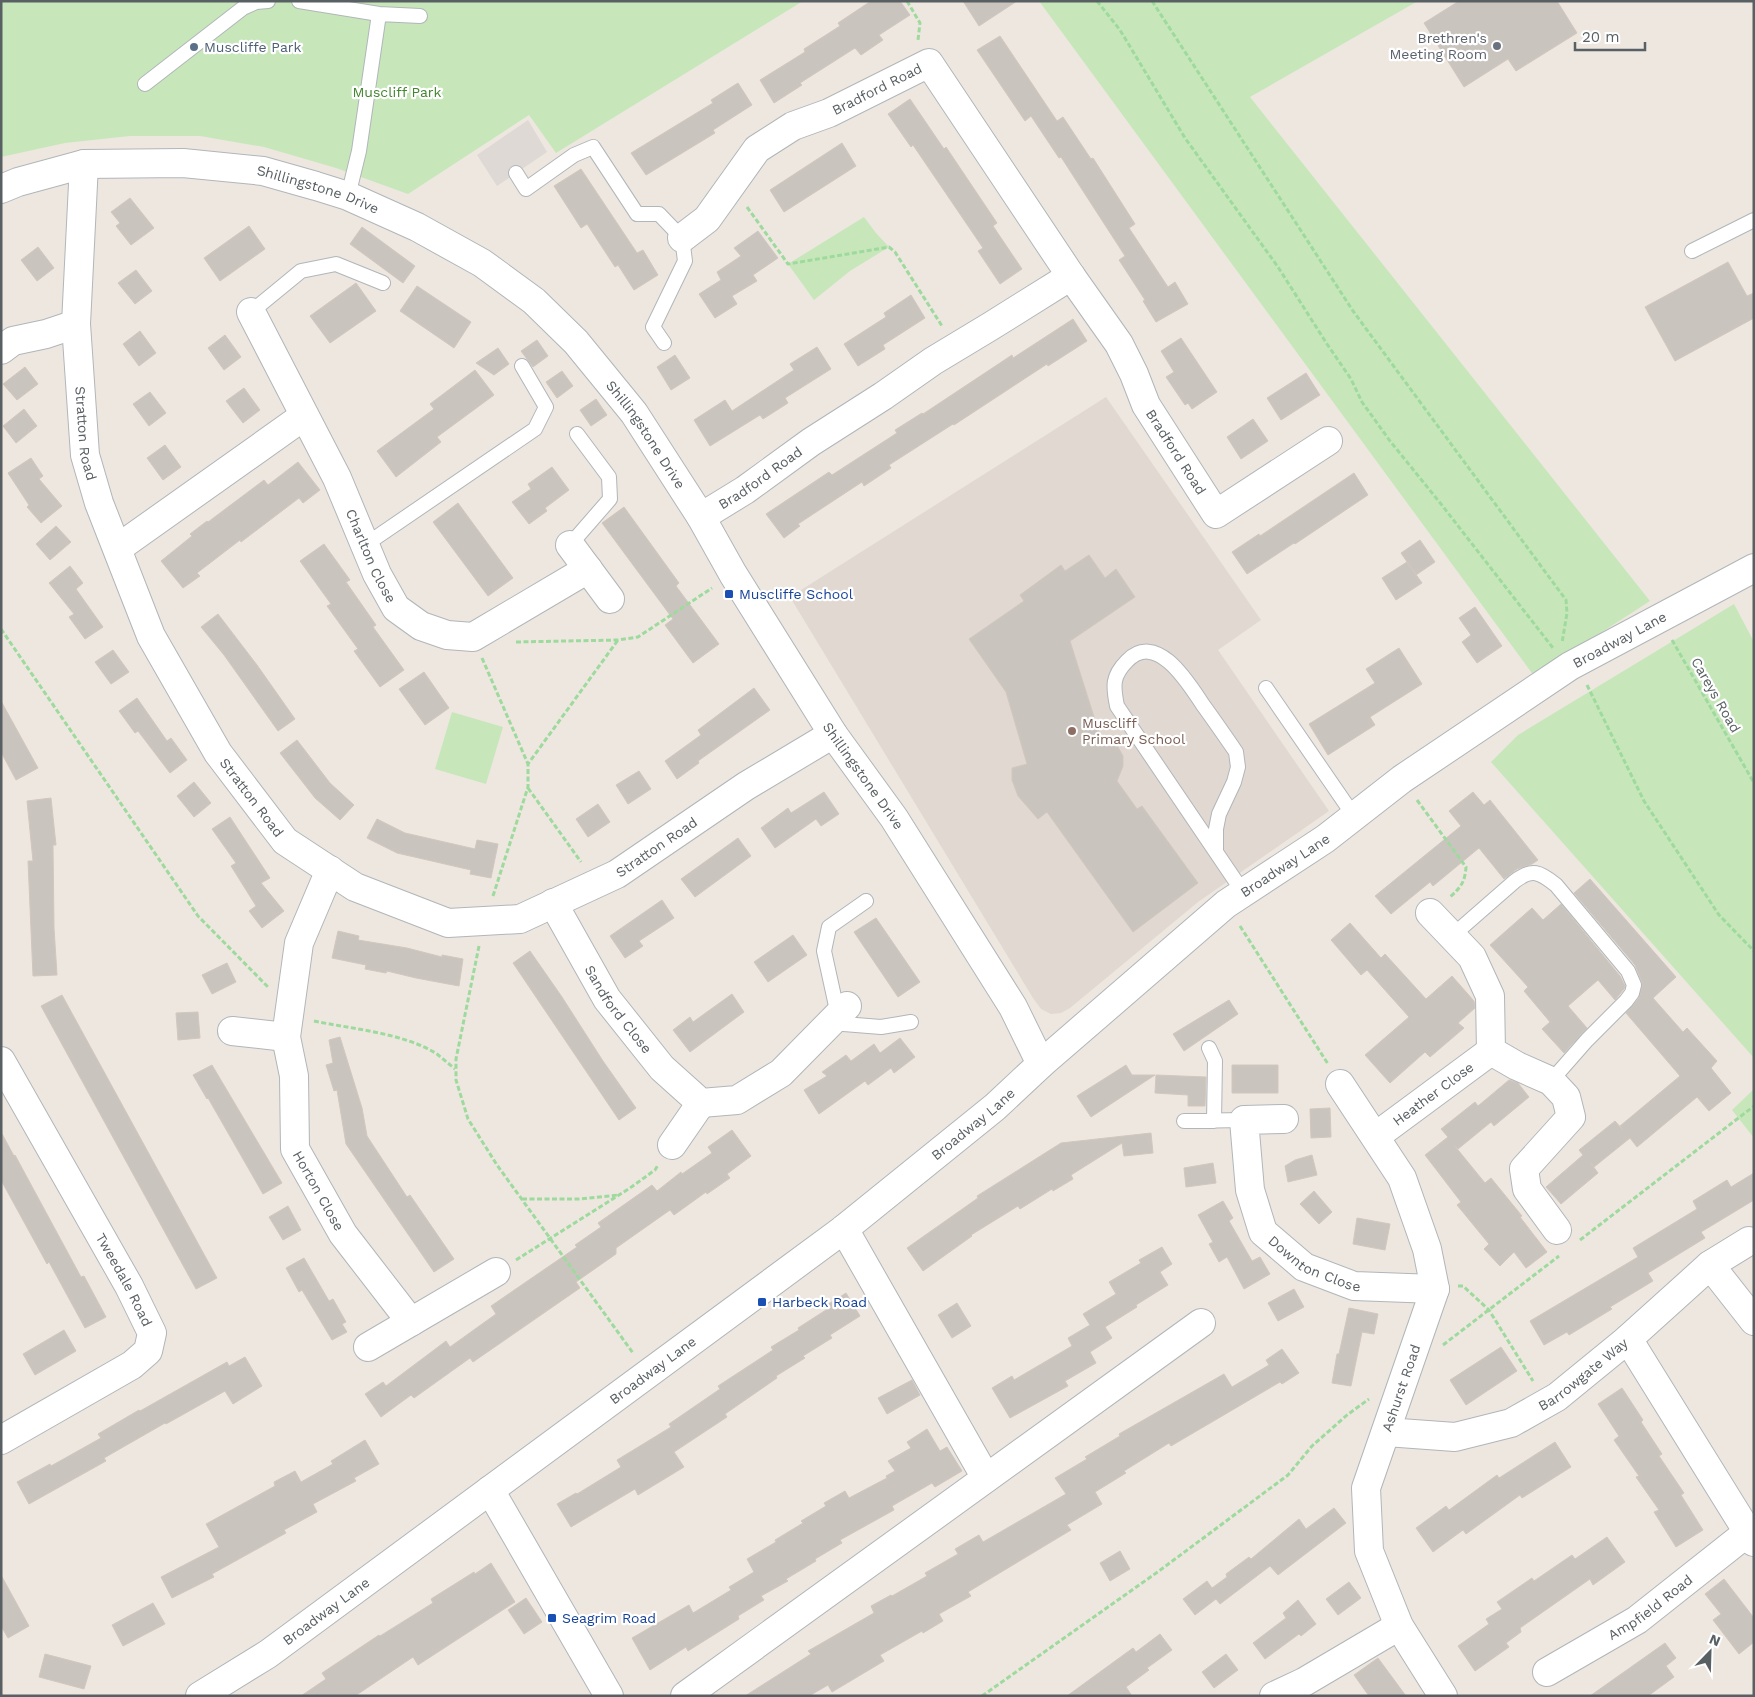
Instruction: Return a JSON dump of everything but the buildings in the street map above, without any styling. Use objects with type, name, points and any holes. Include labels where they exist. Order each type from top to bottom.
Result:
[{"type":"street","name":"Bradford Road","points":[[682,238],[707,219],[757,148],[793,126],[829,113],[923,54],[1070,276],[1119,344],[1134,374],[1146,405],[1216,514],[1328,441]]},
{"type":"street","name":"Shillingstone Drive","points":[[1,190],[18,182],[84,164],[183,163],[263,171],[348,196],[417,228],[482,263],[534,301],[576,342],[634,414],[701,517],[733,574],[833,734],[894,818],[1013,1008],[1041,1064]]},
{"type":"street","name":"Stratton Road","points":[[84,164],[76,324],[85,455],[98,503],[118,548],[151,636],[218,753],[286,841],[355,887],[448,923],[520,919],[617,874],[746,786],[833,734]]},
{"type":"street","name":"Bradford Road","points":[[701,517],[745,490],[811,442],[956,347],[1070,276]]},
{"type":"street","name":"Charlton Close","points":[[251,312],[337,478],[377,574],[396,608],[421,626],[447,635],[473,637]]},
{"type":"street","points":[[1,350],[13,341],[46,334],[76,324]]},
{"type":"street","points":[[118,548],[304,416]]},
{"type":"street","points":[[570,545],[610,599]]},
{"type":"street","name":"Broadway Lane","points":[[200,1696],[268,1654],[844,1230],[995,1107],[1041,1064],[1235,898],[1325,839],[1402,779],[1565,661],[1659,618],[1754,568]]},
{"type":"street","points":[[473,637],[588,569]]},
{"type":"street","name":"Horton Close","points":[[330,870],[299,943],[287,1027],[294,1076],[295,1149],[343,1234],[411,1322]]},
{"type":"street","name":"Sandford Close","points":[[553,903],[607,999],[662,1068],[700,1103]]},
{"type":"street","points":[[1430,913],[1472,957],[1490,996],[1491,1051],[1517,1066],[1551,1081],[1566,1096],[1571,1117],[1524,1169],[1527,1189],[1566,1242]]},
{"type":"street","points":[[672,1145],[700,1103],[737,1100],[781,1073],[838,1015]]},
{"type":"street","points":[[232,1031],[287,1027]]},
{"type":"street","name":"Heather Close","points":[[1376,1136],[1491,1051]]},
{"type":"street","name":"Tweedale Road","points":[[1,1061],[129,1286],[152,1333],[148,1351],[132,1365],[1,1440]]},
{"type":"street","points":[[1340,1084],[1402,1178],[1427,1249],[1435,1286]]},
{"type":"street","points":[[1244,1120],[1284,1120]]},
{"type":"street","name":"Downton Close","points":[[1244,1120],[1250,1190],[1263,1232],[1304,1266],[1354,1286],[1435,1286]]},
{"type":"street","points":[[844,1230],[986,1478]]},
{"type":"street","name":"Barrowgate Way","points":[[1386,1432],[1454,1437],[1511,1423],[1557,1397],[1628,1339],[1710,1265],[1749,1241]]},
{"type":"street","points":[[1710,1265],[1754,1321]]},
{"type":"street","points":[[368,1347],[496,1272]]},
{"type":"street","name":"Ashurst Road","points":[[1435,1286],[1366,1488],[1369,1551],[1399,1626],[1443,1696]]},
{"type":"street","points":[[685,1696],[1201,1323]]},
{"type":"street","name":"Ampfield Road","points":[[1547,1672],[1636,1620],[1750,1538],[1628,1339]]},
{"type":"street","points":[[490,1490],[609,1696]]},
{"type":"street","points":[[1274,1696],[1307,1689],[1399,1626]]},
{"type":"lane","points":[[145,84],[243,8],[256,2],[268,1]]},
{"type":"lane","points":[[299,1],[379,14],[420,16]]},
{"type":"lane","points":[[348,196],[359,151],[379,14]]},
{"type":"lane","points":[[516,173],[526,189],[574,155],[593,146],[637,214],[659,214],[682,238],[685,261],[653,327],[664,344]]},
{"type":"lane","points":[[1692,251],[1754,220]]},
{"type":"lane","points":[[251,312],[301,271],[336,264],[383,283]]},
{"type":"lane","points":[[365,545],[535,429],[546,408],[522,366]]},
{"type":"lane","points":[[570,545],[610,499],[609,477],[577,434]]},
{"type":"lane","points":[[1216,851],[1218,814],[1236,774],[1238,767],[1236,752],[1178,669],[1160,655],[1147,651],[1132,655],[1120,667],[1113,684],[1117,706],[1216,851],[1235,898]]},
{"type":"lane","points":[[1266,688],[1354,816]]},
{"type":"lane","points":[[1452,936],[1515,881],[1524,874],[1532,872],[1543,875],[1556,886],[1628,971],[1634,985],[1632,993],[1551,1081]]},
{"type":"lane","points":[[866,901],[829,927],[824,951],[838,1015],[881,1028],[912,1022]]},
{"type":"lane","points":[[1209,1048],[1215,1061],[1214,1121]]},
{"type":"lane","points":[[1184,1121],[1244,1120]]},
{"type":"path","points":[[907,1],[920,23],[923,54]]},
{"type":"path","points":[[1097,1],[1120,30],[1185,138],[1278,267],[1351,378],[1362,402],[1390,441],[1565,661],[1587,684],[1644,801],[1719,915],[1754,951]]},
{"type":"path","points":[[1152,1],[1353,310],[1566,600],[1565,661]]},
{"type":"path","points":[[732,185],[788,264],[890,247],[956,347]]},
{"type":"path","name":"Careys Road","points":[[1659,618],[1754,783]]},
{"type":"path","points":[[1,629],[198,916],[267,986],[287,1027],[390,1036],[436,1054],[456,1069]]},
{"type":"path","points":[[473,637],[528,764],[528,787],[485,921],[456,1059],[456,1080],[468,1119],[497,1165],[648,1374]]},
{"type":"path","points":[[528,764],[618,640]]},
{"type":"path","points":[[1402,779],[1466,867],[1466,875],[1460,888],[1430,913]]},
{"type":"path","points":[[528,787],[595,883]]},
{"type":"path","points":[[1235,898],[1340,1084]]},
{"type":"path","points":[[1436,1350],[1489,1310],[1566,1242],[1754,1106]]},
{"type":"path","points":[[496,1272],[620,1194],[654,1170],[672,1145]]},
{"type":"path","points":[[522,1199],[578,1199],[620,1194]]},
{"type":"path","points":[[1435,1286],[1464,1286],[1489,1310],[1547,1403]]},
{"type":"path","points":[[982,1696],[1159,1571],[1288,1475],[1312,1446],[1347,1415],[1405,1373]]},
{"type":"shaded area","points":[[528,120],[547,152],[497,186],[477,155]]},
{"type":"shaded area","name":"Muscliff Primary School","points":[[1106,397],[1261,620],[1218,650],[1329,811],[1198,902],[1070,1008],[1061,1013],[1051,1014],[1041,1009],[1033,998],[790,597]]},
{"type":"green space","name":"Muscliff Park","points":[[1,1],[803,1],[556,153],[529,115],[408,194],[336,168],[264,147],[200,136],[130,136],[65,143],[1,157]]},
{"type":"green space","points":[[1039,1],[1418,1],[1250,97],[1650,601],[1534,676]]},
{"type":"green space","points":[[864,217],[889,247],[850,271],[814,300],[788,264]]},
{"type":"green space","points":[[1734,604],[1754,642],[1754,1058],[1491,762],[1518,735]]},
{"type":"green space","points":[[452,712],[503,727],[486,784],[435,769]]},
{"type":"green space","points":[[1754,1089],[1754,1138],[1732,1110]]},
{"type":"place","name":"Brethren's Meeting Room","points":[[1497,46]]},
{"type":"place","name":"Muscliffe Park","points":[[194,47]]},
{"type":"place","name":"Muscliffe School","points":[[729,594]]},
{"type":"place","name":"Muscliff Primary School","points":[[1072,731]]},
{"type":"place","name":"Harbeck Road","points":[[762,1302]]},
{"type":"place","name":"Seagrim Road","points":[[552,1618]]}]
